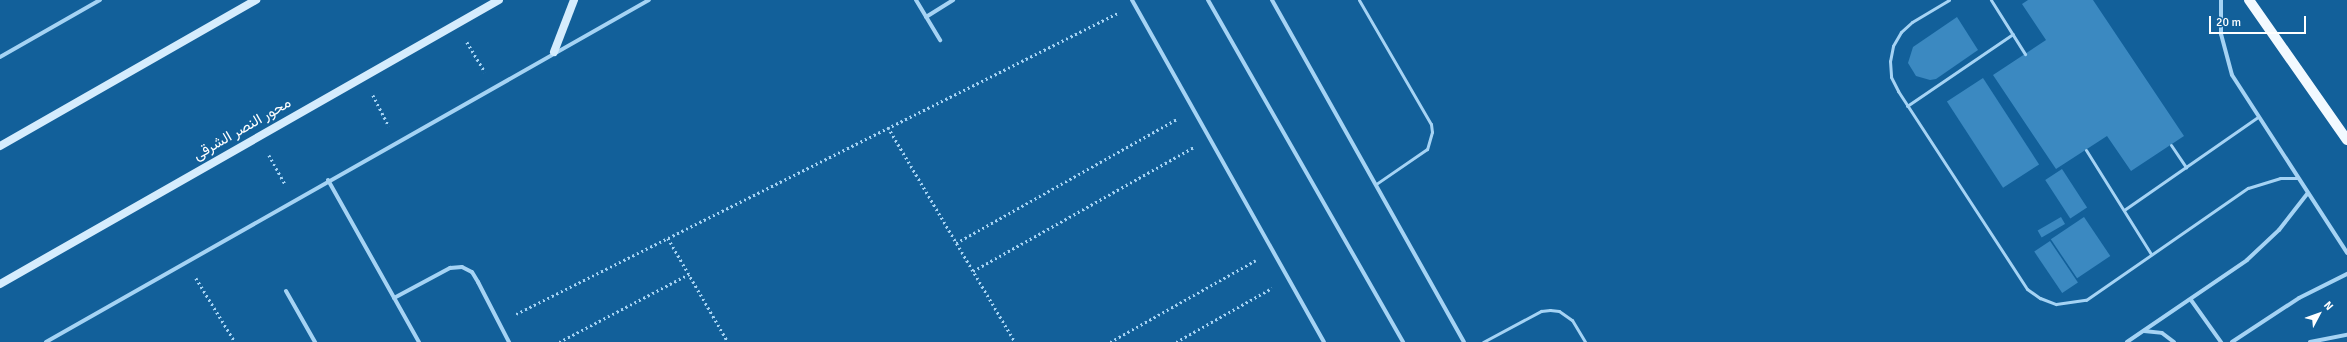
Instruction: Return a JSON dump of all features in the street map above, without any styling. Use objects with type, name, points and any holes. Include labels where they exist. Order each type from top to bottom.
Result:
[{"type":"main road","points":[[2249,0],[2347,140]]},
{"type":"street","points":[[0,57],[100,0]]},
{"type":"street","points":[[0,146],[256,0]]},
{"type":"street","name":"محور النصر الشرقى","points":[[0,284],[499,0]]},
{"type":"street","points":[[554,52],[574,0]]},
{"type":"street","points":[[46,342],[328,180],[649,0]]},
{"type":"street","points":[[916,0],[940,40]]},
{"type":"street","points":[[926,16],[953,0]]},
{"type":"street","points":[[1132,0],[1324,342]]},
{"type":"street","points":[[1208,0],[1403,342]]},
{"type":"street","points":[[1272,0],[1464,342]]},
{"type":"street","points":[[2221,0],[2221,34],[2225,55],[2232,75],[2307,194],[2347,253]]},
{"type":"street","points":[[328,180],[417,341]]},
{"type":"street","points":[[2127,342],[2191,300],[2264,245],[2307,194]]},
{"type":"street","points":[[394,298],[450,268],[462,267],[472,272],[509,342]]},
{"type":"street","points":[[2232,342],[2299,298],[2347,274]]},
{"type":"street","points":[[286,291],[315,342]]},
{"type":"street","points":[[2191,300],[2221,342]]},
{"type":"street","points":[[2143,331],[2162,333],[2174,342]]},
{"type":"street","points":[[2310,342],[2347,335]]},
{"type":"lane","points":[[1359,0],[1431,124],[1432,132],[1428,149],[1376,184]]},
{"type":"lane","points":[[1949,0],[1912,22],[1901,32],[1893,46],[1890,61],[1891,77],[1907,106],[2027,289],[2040,298],[2056,304],[2086,300],[2248,188],[2280,178],[2297,178]]},
{"type":"lane","points":[[1991,0],[2026,54]]},
{"type":"lane","points":[[1907,106],[2013,34]]},
{"type":"lane","points":[[2124,210],[2258,116]]},
{"type":"lane","points":[[2171,145],[2186,167]]},
{"type":"lane","points":[[2086,150],[2151,254]]},
{"type":"lane","points":[[1483,342],[1541,311],[1550,310],[1559,311],[1572,320],[1585,342]]},
{"type":"path","points":[[499,322],[1134,5]]},
{"type":"path","points":[[457,24],[494,86]]},
{"type":"path","points":[[363,77],[397,141]]},
{"type":"path","points":[[956,243],[1194,110]]},
{"type":"path","points":[[888,127],[1015,342]]},
{"type":"path","points":[[259,136],[294,200]]},
{"type":"path","points":[[973,271],[1210,138]]},
{"type":"path","points":[[668,238],[728,342]]},
{"type":"path","points":[[1110,342],[1272,251]]},
{"type":"path","points":[[186,262],[235,342]]},
{"type":"path","points":[[559,342],[689,274]]},
{"type":"path","points":[[1176,342],[1288,279]]},
{"type":"building","points":[[2028,0],[2093,0],[2184,136],[2131,171],[2107,136],[2056,169],[1993,75],[2046,40],[2022,4]]},
{"type":"building","points":[[1957,17],[1978,50],[1936,79],[1930,80],[1916,76],[1908,63],[1913,47]]},
{"type":"building","points":[[1983,78],[2039,164],[2003,188],[1947,101]]},
{"type":"building","points":[[2062,169],[2087,208],[2070,218],[2045,180]]},
{"type":"building","points":[[2061,217],[2065,224],[2042,237],[2038,230]]},
{"type":"building","points":[[2084,217],[2110,256],[2077,278],[2051,239]]},
{"type":"building","points":[[2050,241],[2078,282],[2062,293],[2034,252]]}]
